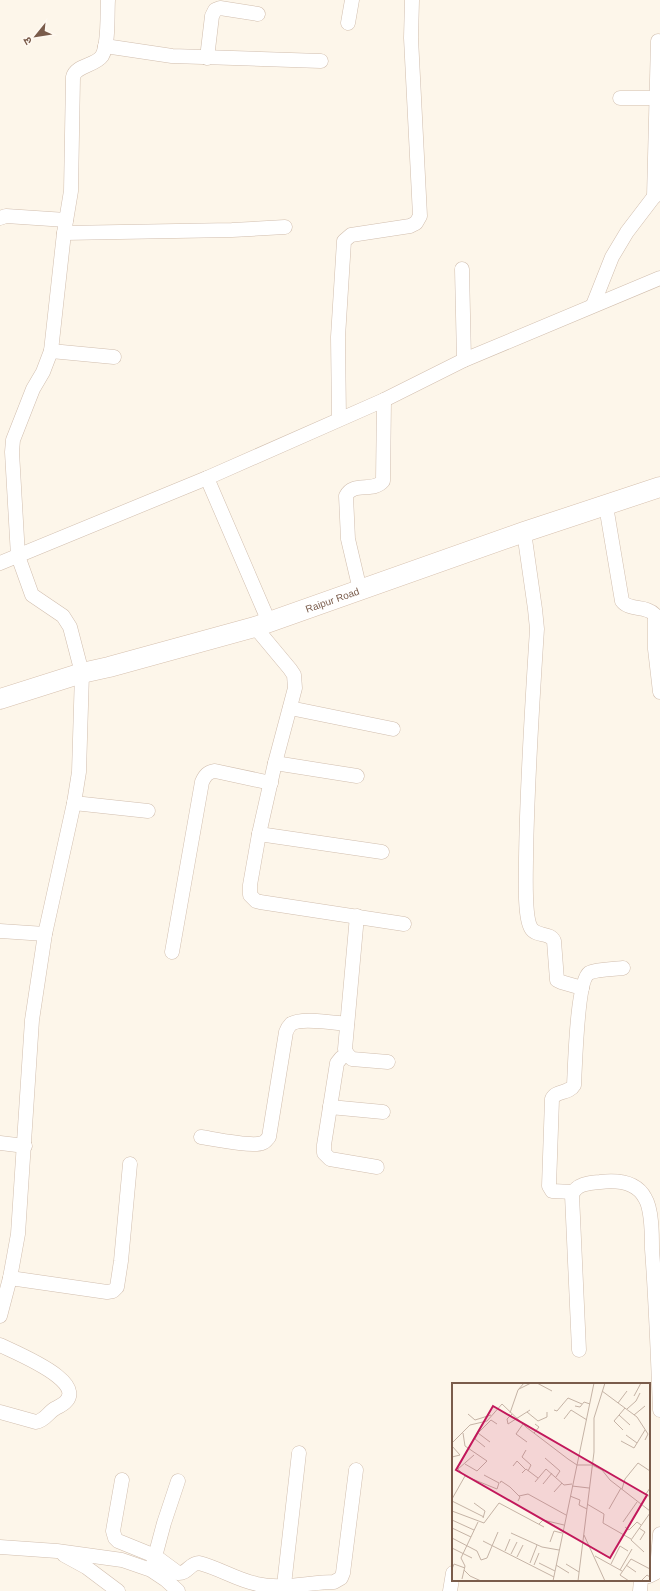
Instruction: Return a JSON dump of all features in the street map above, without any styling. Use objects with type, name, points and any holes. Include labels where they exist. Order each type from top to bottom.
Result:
[{"type":"main road","name":"Raipur Road","points":[[0,699],[82,673],[109,667],[262,624],[524,532],[660,487]]},
{"type":"street","points":[[0,1316],[10,1278],[18,1234],[25,1146],[32,1020],[45,934],[74,803],[79,772],[82,673],[69,623],[63,616],[32,595],[18,556],[12,452],[13,440],[33,389],[43,372],[51,351],[72,176],[72,78],[75,72],[100,58],[105,46],[108,0]]},
{"type":"street","points":[[348,23],[352,0]]},
{"type":"street","points":[[339,419],[338,337],[344,241],[351,235],[410,226],[416,223],[420,216],[411,38],[412,0]]},
{"type":"street","points":[[207,58],[212,16],[215,10],[220,8],[258,14]]},
{"type":"street","points":[[593,305],[612,257],[627,232],[657,192],[655,98],[658,73],[658,41]]},
{"type":"street","points":[[105,46],[172,56],[321,61]]},
{"type":"street","points":[[620,98],[655,98]]},
{"type":"street","points":[[0,218],[6,216],[65,226],[232,230],[285,227]]},
{"type":"street","points":[[462,269],[464,360]]},
{"type":"street","points":[[0,563],[207,478],[384,400],[464,360],[660,278]]},
{"type":"street","points":[[51,351],[114,357]]},
{"type":"street","points":[[360,590],[348,539],[346,496],[353,488],[374,487],[383,482],[384,400]]},
{"type":"street","points":[[207,478],[262,624],[294,675],[295,688],[275,763],[259,834],[249,891],[250,895],[256,901],[404,924]]},
{"type":"street","points":[[606,506],[622,601],[626,604],[651,611],[655,615],[655,649],[660,692]]},
{"type":"street","points":[[524,532],[537,629],[529,747],[526,827],[526,893],[529,918],[531,928],[534,931],[550,936],[554,941],[557,980],[582,988]]},
{"type":"street","points":[[290,708],[393,729]]},
{"type":"street","points":[[275,763],[357,776]]},
{"type":"street","points":[[172,952],[204,776],[215,771],[271,783]]},
{"type":"street","points":[[74,803],[148,811]]},
{"type":"street","points":[[259,834],[382,852]]},
{"type":"street","points":[[357,916],[345,1042],[347,1054],[355,1060],[388,1062]]},
{"type":"street","points":[[0,931],[45,934]]},
{"type":"street","points":[[573,1192],[552,1191],[550,1189],[548,1180],[552,1099],[555,1095],[570,1090],[574,1085],[579,1004],[585,977],[591,972],[623,968]]},
{"type":"street","points":[[201,1137],[253,1144],[266,1141],[269,1137],[288,1027],[300,1021],[347,1024]]},
{"type":"street","points":[[347,1054],[337,1063],[324,1145],[326,1156],[330,1159],[377,1167]]},
{"type":"street","points":[[330,1107],[383,1112]]},
{"type":"street","points":[[0,1143],[25,1146]]},
{"type":"street","points":[[10,1278],[107,1292],[115,1290],[117,1287],[121,1261],[130,1164]]},
{"type":"street","points":[[579,1350],[572,1195],[577,1187],[582,1185],[619,1181],[628,1182],[646,1198],[650,1225],[654,1276],[660,1410]]},
{"type":"street","points":[[0,1345],[58,1376],[67,1386],[70,1395],[65,1403],[52,1411],[41,1421],[36,1422],[0,1412]]},
{"type":"street","points":[[284,1585],[299,1453]]},
{"type":"street","points":[[122,1480],[113,1535],[118,1541],[155,1556],[178,1573],[184,1572],[193,1564],[199,1563],[258,1585],[284,1585],[334,1582],[341,1578],[344,1573],[356,1470]]},
{"type":"street","points":[[151,1570],[178,1481]]},
{"type":"street","points":[[650,1576],[655,1573],[657,1569],[660,1534]]},
{"type":"street","points":[[0,1547],[57,1551],[122,1560],[151,1570],[166,1580],[178,1591]]},
{"type":"street","points":[[57,1551],[86,1568],[118,1591]]},
{"type":"street","points":[[450,1591],[452,1579]]},
{"type":"street","points":[[640,1591],[642,1581]]}]
